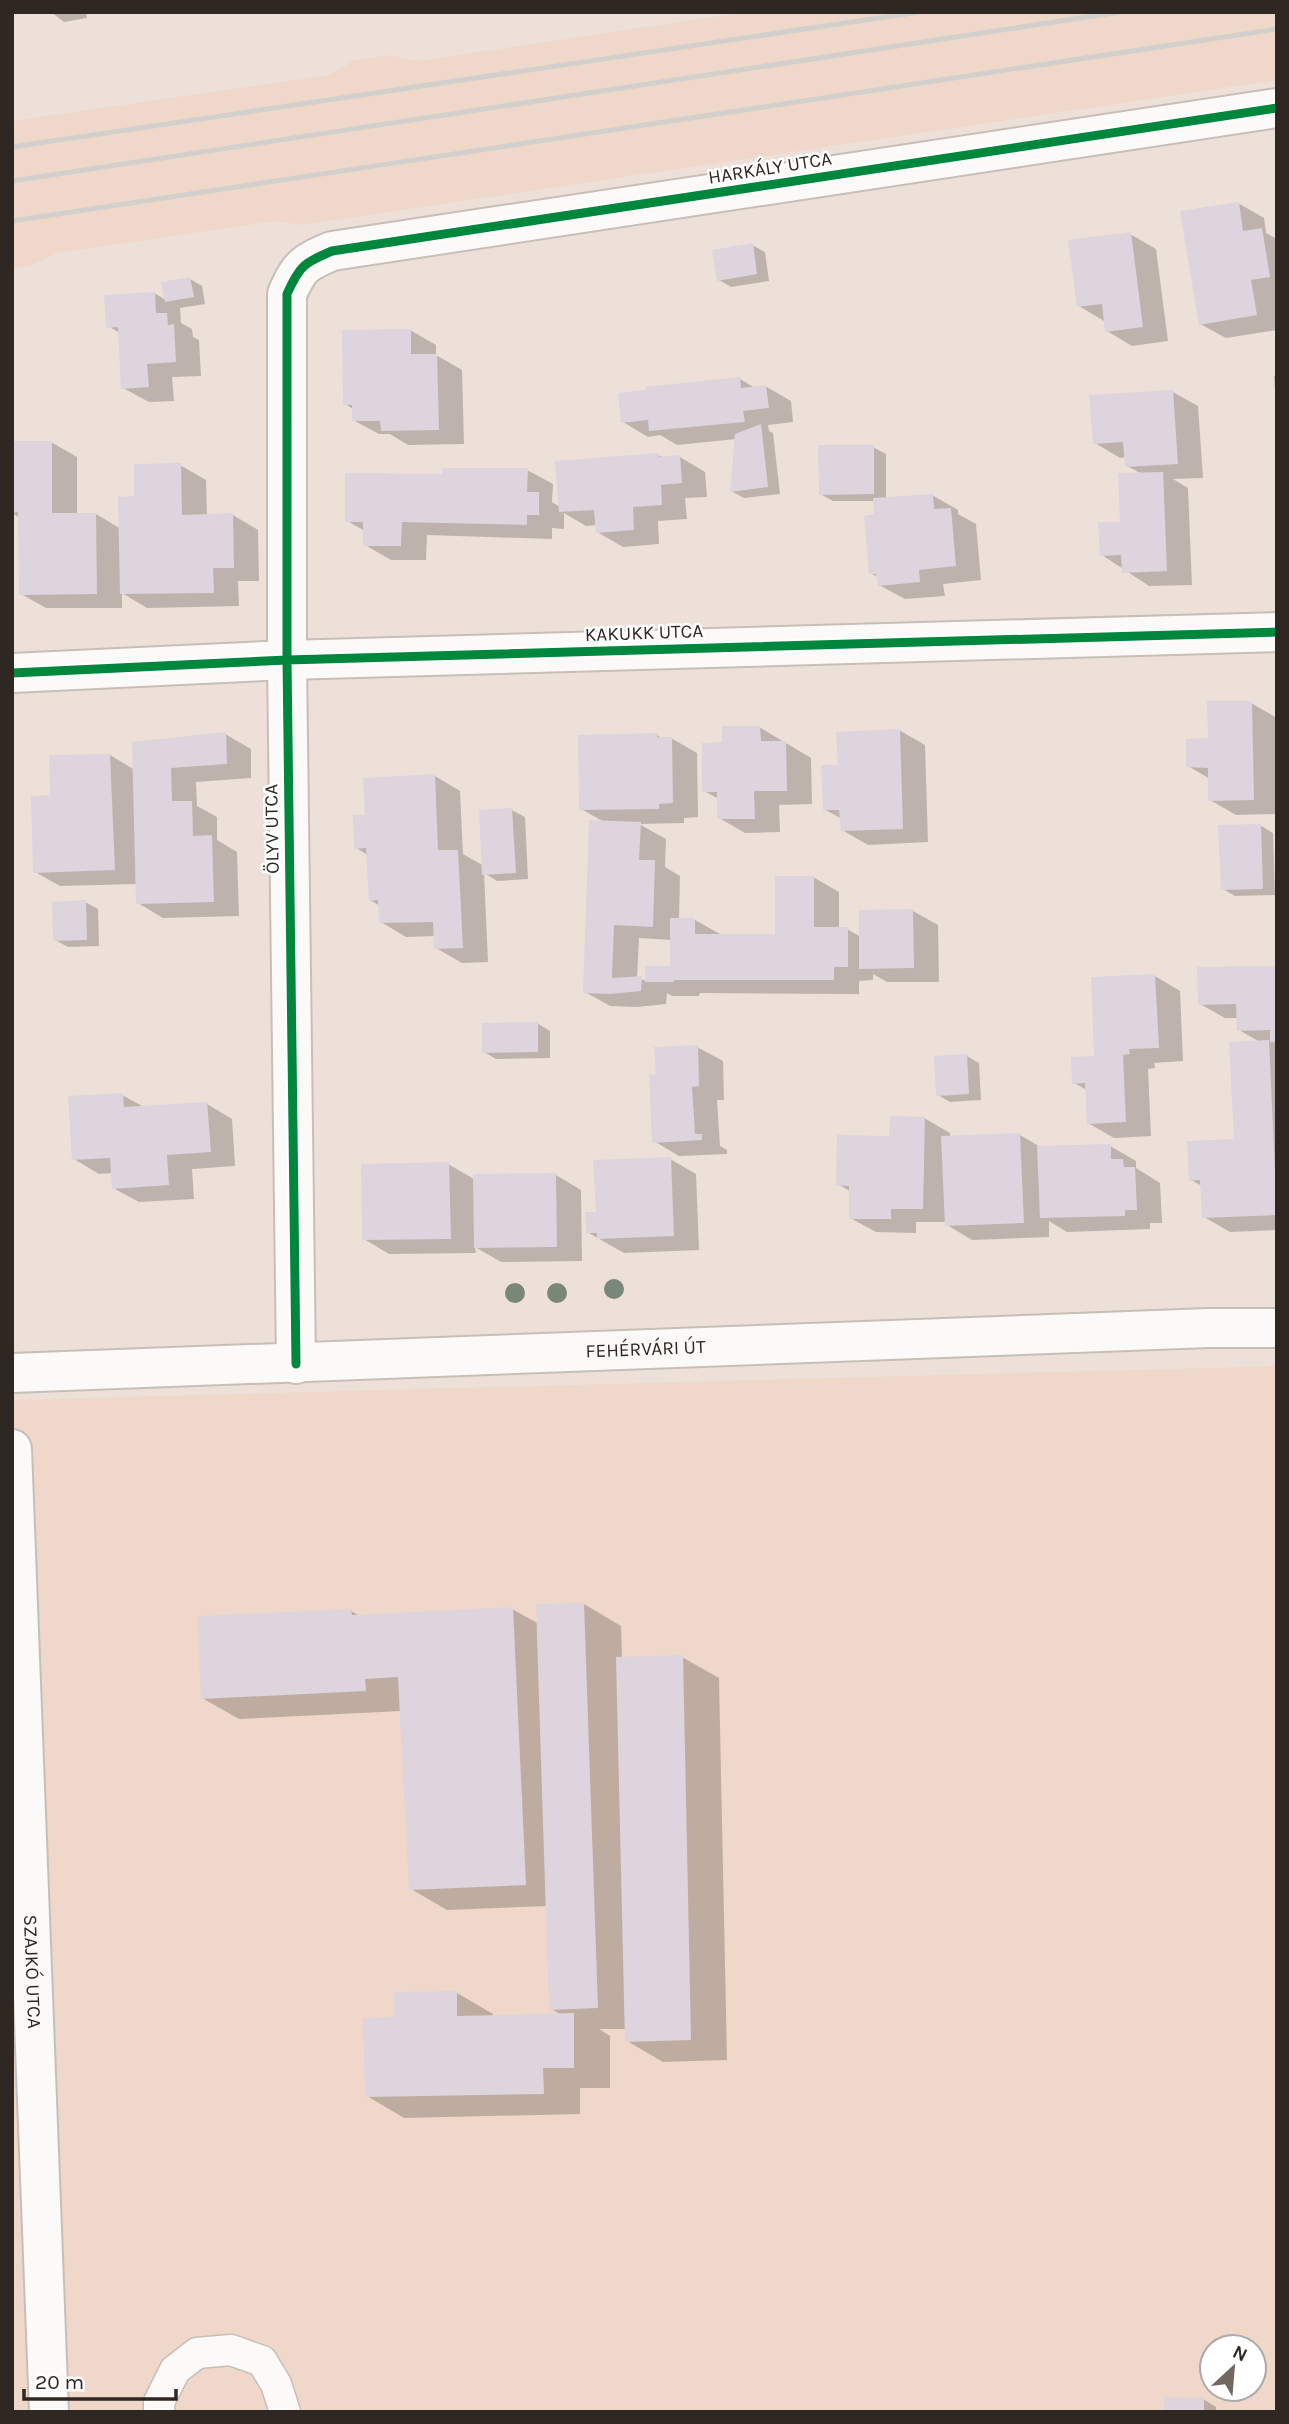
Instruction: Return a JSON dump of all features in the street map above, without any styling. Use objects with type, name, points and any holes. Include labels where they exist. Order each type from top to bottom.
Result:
[{"type":"street","name":"HARKÁLY UTCA","points":[[287,294],[305,263],[332,251],[1277,108]]},
{"type":"street","name":"ÖLYV UTCA","points":[[287,294],[287,660],[296,1364]]},
{"type":"street","name":"KAKUKK UTCA","points":[[12,673],[287,660],[1277,632]]},
{"type":"street","name":"FEHÉRVÁRI ÚT","points":[[12,1373],[1208,1328],[1277,1328]]},
{"type":"street","name":"SZAJKÓ UTCA","points":[[12,1449],[49,2412]]},
{"type":"lane","points":[[159,2412],[159,2402],[175,2370],[197,2353],[231,2350],[262,2361],[276,2384],[285,2412]]},
{"type":"shaded area","points":[[747,12],[1277,12],[1277,80],[302,225],[276,221],[57,253],[30,266],[12,268],[12,121],[329,75],[353,61],[388,55],[418,61]]},
{"type":"shaded area","points":[[1277,1366],[1277,2412],[12,2412],[12,1400]]},
{"type":"building","points":[[1239,202],[1243,231],[1262,228],[1270,277],[1251,280],[1257,315],[1199,325],[1180,211]]},
{"type":"building","points":[[1131,232],[1143,327],[1105,332],[1102,304],[1077,307],[1068,240]]},
{"type":"building","points":[[753,243],[757,274],[717,281],[712,250]]},
{"type":"building","points":[[190,277],[194,297],[165,302],[161,282]]},
{"type":"building","points":[[155,292],[156,313],[167,313],[168,325],[174,324],[176,362],[147,364],[149,387],[121,389],[118,327],[106,328],[104,295]]},
{"type":"building","points":[[411,329],[411,354],[437,354],[439,430],[381,431],[380,421],[352,421],[352,405],[343,405],[342,330]]},
{"type":"building","points":[[740,377],[741,388],[766,385],[769,408],[743,411],[745,422],[649,431],[648,420],[621,423],[618,393],[645,390],[645,387]]},
{"type":"building","points":[[1173,390],[1178,464],[1125,467],[1123,442],[1093,444],[1089,395]]},
{"type":"building","points":[[761,424],[768,487],[730,492],[735,434]]},
{"type":"building","points":[[12,441],[52,441],[52,513],[96,513],[97,594],[19,595],[18,512],[12,513]]},
{"type":"building","points":[[818,445],[874,445],[874,494],[819,495]]},
{"type":"building","points":[[658,453],[659,457],[680,455],[682,483],[661,485],[662,505],[633,507],[634,530],[596,533],[594,510],[559,512],[555,461]]},
{"type":"building","points":[[181,463],[182,515],[233,513],[234,568],[213,568],[214,593],[120,594],[118,497],[134,496],[134,464]]},
{"type":"building","points":[[442,468],[528,468],[527,492],[539,492],[539,515],[527,515],[527,525],[402,522],[401,546],[363,546],[363,522],[345,522],[345,473],[443,474]]},
{"type":"building","points":[[1163,472],[1167,571],[1122,573],[1121,555],[1100,556],[1098,522],[1120,522],[1118,473]]},
{"type":"building","points":[[933,494],[934,509],[951,508],[956,566],[919,570],[920,582],[878,586],[876,574],[869,574],[864,516],[874,514],[873,498]]},
{"type":"building","points":[[1207,701],[1252,701],[1254,800],[1208,801],[1208,768],[1186,767],[1186,739],[1208,738]]},
{"type":"building","points":[[722,726],[760,726],[761,741],[786,741],[787,791],[754,791],[755,819],[717,819],[717,792],[702,792],[702,743],[722,742]]},
{"type":"building","points":[[900,729],[903,829],[841,831],[839,810],[823,810],[821,765],[838,765],[836,732]]},
{"type":"building","points":[[226,732],[227,764],[171,768],[172,801],[192,801],[193,836],[212,835],[214,902],[136,904],[132,742]]},
{"type":"building","points":[[657,733],[657,737],[672,737],[673,803],[659,804],[659,809],[579,810],[578,735]]},
{"type":"building","points":[[110,754],[115,870],[33,873],[31,796],[50,795],[49,755]]},
{"type":"building","points":[[435,774],[438,850],[458,850],[463,948],[434,949],[433,922],[379,923],[378,900],[369,901],[366,848],[354,849],[353,815],[365,815],[363,778]]},
{"type":"building","points":[[512,808],[516,873],[482,875],[479,810]]},
{"type":"building","points":[[589,820],[641,822],[639,860],[655,860],[653,927],[614,925],[612,978],[642,976],[641,991],[583,993]]},
{"type":"building","points":[[1261,824],[1263,889],[1221,890],[1218,825]]},
{"type":"building","points":[[775,876],[814,876],[814,927],[848,927],[848,967],[834,967],[834,980],[645,982],[645,966],[670,966],[670,918],[695,918],[695,934],[775,934]]},
{"type":"building","points":[[86,900],[87,940],[53,941],[52,902]]},
{"type":"building","points":[[913,909],[914,968],[859,969],[859,910]]},
{"type":"building","points":[[1277,966],[1277,1042],[1270,1042],[1270,1030],[1237,1031],[1236,1004],[1198,1005],[1197,967]]},
{"type":"building","points":[[1155,974],[1159,1048],[1129,1049],[1130,1054],[1123,1055],[1126,1122],[1087,1124],[1085,1083],[1072,1084],[1071,1057],[1094,1056],[1091,977]]},
{"type":"building","points":[[538,1022],[538,1052],[482,1053],[482,1023]]},
{"type":"building","points":[[1269,1040],[1277,1215],[1202,1218],[1200,1180],[1189,1181],[1187,1141],[1234,1139],[1229,1042]]},
{"type":"building","points":[[698,1045],[699,1086],[692,1087],[695,1134],[702,1134],[702,1140],[652,1143],[649,1075],[656,1074],[654,1047]]},
{"type":"building","points":[[967,1054],[969,1094],[936,1096],[934,1056]]},
{"type":"building","points":[[123,1093],[124,1107],[207,1102],[211,1152],[167,1155],[169,1185],[112,1189],[110,1158],[72,1160],[68,1096]]},
{"type":"building","points":[[890,1116],[925,1117],[923,1209],[891,1209],[891,1219],[849,1219],[849,1186],[836,1185],[837,1135],[889,1136]]},
{"type":"building","points":[[1020,1133],[1024,1223],[945,1226],[941,1136]]},
{"type":"building","points":[[1111,1144],[1111,1159],[1123,1159],[1124,1167],[1135,1167],[1137,1210],[1125,1210],[1125,1216],[1040,1218],[1037,1146]]},
{"type":"building","points":[[671,1157],[674,1236],[597,1239],[597,1233],[586,1233],[585,1212],[596,1212],[593,1160]]},
{"type":"building","points":[[449,1162],[451,1239],[362,1240],[361,1164]]},
{"type":"building","points":[[556,1173],[557,1247],[474,1248],[473,1174]]},
{"type":"building","points":[[584,1603],[598,2008],[549,2010],[536,1604]]},
{"type":"building","points":[[513,1607],[526,1885],[409,1890],[398,1677],[365,1679],[366,1691],[201,1699],[197,1616],[351,1609],[352,1615]]},
{"type":"building","points":[[683,1655],[691,2040],[625,2042],[616,1657]]},
{"type":"building","points":[[457,1991],[457,2016],[574,2013],[574,2068],[543,2068],[544,2094],[365,2097],[363,2018],[394,2017],[394,1992]]},
{"type":"building","points":[[1164,2397],[1198,2398],[1198,2403],[1204,2403],[1204,2412],[1164,2412]]},
{"type":"railway","points":[[12,147],[919,12]]},
{"type":"railway","points":[[12,181],[1120,12]]},
{"type":"railway","points":[[12,221],[1277,29]]},
{"type":"cycle path","points":[[296,1364],[287,660],[287,294],[300,271],[309,262],[332,251],[1277,108]]},
{"type":"cycle path","points":[[12,673],[287,660],[1277,632]]}]
